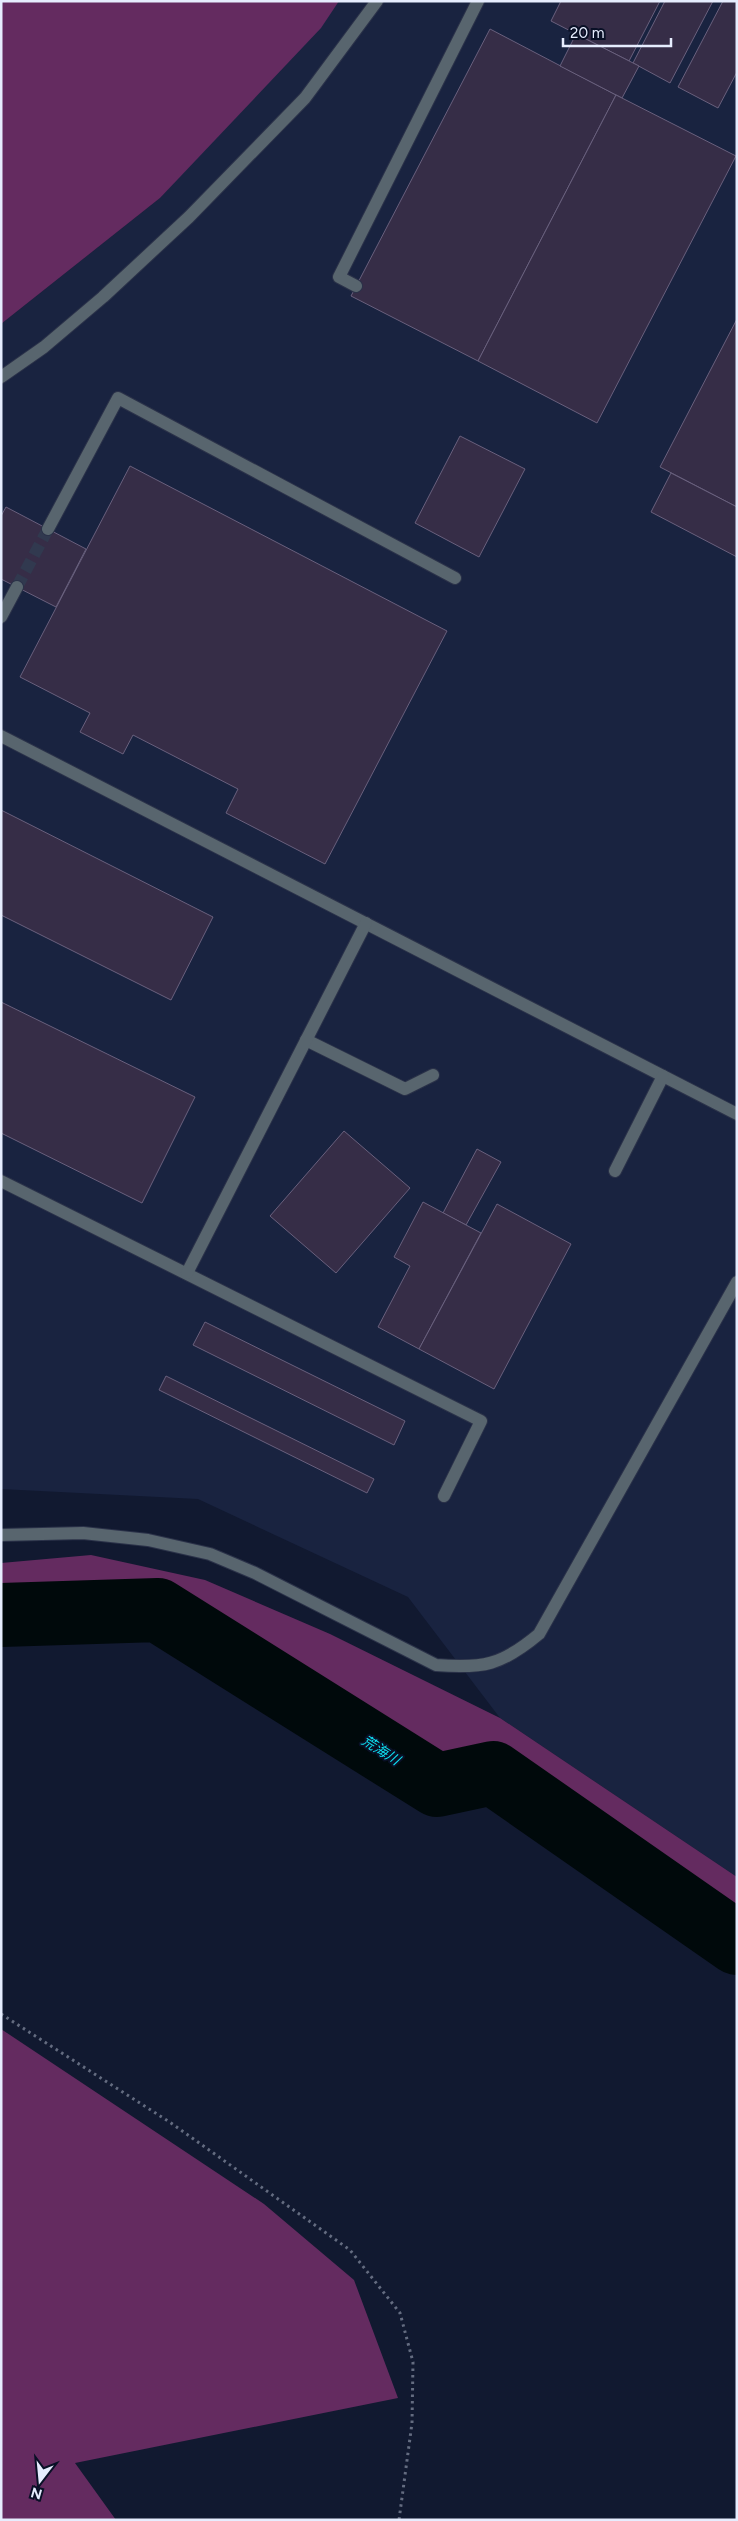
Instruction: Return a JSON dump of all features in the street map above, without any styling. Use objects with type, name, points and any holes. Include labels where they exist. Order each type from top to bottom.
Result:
[{"type":"street","points":[[1,377],[44,347],[104,297],[189,217],[305,98],[377,1]]},
{"type":"street","points":[[356,286],[339,278],[478,1]]},
{"type":"street","points":[[48,529],[118,398],[455,578]]},
{"type":"street","points":[[1,617],[17,587]]},
{"type":"street","points":[[1,736],[737,1114]]},
{"type":"street","points":[[187,1273],[366,923]]},
{"type":"street","points":[[306,1040],[405,1089],[433,1076]]},
{"type":"street","points":[[615,1171],[663,1076]]},
{"type":"street","points":[[1,1181],[481,1421],[444,1496]]},
{"type":"street","points":[[1,1535],[83,1532],[148,1540],[210,1554],[255,1573],[436,1665],[466,1668],[494,1663],[516,1654],[539,1634],[737,1282]]},
{"type":"path","points":[[1,2014],[171,2123],[350,2250],[400,2314],[413,2362],[412,2423],[399,2520]]},
{"type":"shaded area","points":[[1,1],[339,1],[321,28],[160,198],[1,324]]},
{"type":"shaded area","points":[[339,1],[737,1],[737,1877],[500,1718],[408,1597],[198,1499],[1,1489],[1,324],[160,198]]},
{"type":"shaded area","points":[[91,1555],[205,1580],[330,1634],[500,1718],[737,1877],[737,1931],[494,1761],[438,1770],[157,1601],[1,1602],[1,1563]]},
{"type":"shaded area","points":[[1,2029],[264,2204],[354,2280],[398,2398],[75,2463],[116,2520],[1,2520]]},
{"type":"building","points":[[561,1],[660,1],[629,61],[551,21]]},
{"type":"building","points":[[665,1],[713,1],[670,83],[633,63]]},
{"type":"building","points":[[723,1],[737,1],[737,72],[718,108],[678,87]]},
{"type":"building","points":[[490,29],[616,95],[478,361],[351,296]]},
{"type":"building","points":[[576,34],[639,66],[622,98],[560,66]]},
{"type":"building","points":[[616,95],[736,156],[597,423],[478,361]]},
{"type":"building","points":[[737,319],[737,507],[660,467]]},
{"type":"building","points":[[460,436],[525,469],[479,557],[415,523]]},
{"type":"building","points":[[130,466],[447,631],[325,864],[226,813],[238,789],[133,735],[123,754],[80,732],[90,713],[20,677]]},
{"type":"building","points":[[671,473],[737,507],[737,557],[651,512]]},
{"type":"building","points":[[6,507],[86,549],[56,607],[1,579],[1,516]]},
{"type":"building","points":[[1,810],[213,917],[171,1000],[1,915]]},
{"type":"building","points":[[1,1002],[195,1097],[142,1203],[1,1133]]},
{"type":"building","points":[[344,1131],[410,1188],[336,1273],[270,1216]]},
{"type":"building","points":[[477,1149],[501,1162],[466,1225],[443,1213]]},
{"type":"building","points":[[423,1202],[481,1233],[419,1349],[378,1327],[410,1266],[394,1257]]},
{"type":"building","points":[[497,1204],[571,1244],[494,1389],[419,1349]]},
{"type":"building","points":[[205,1322],[405,1421],[394,1445],[193,1345]]},
{"type":"building","points":[[166,1376],[374,1479],[367,1493],[159,1390]]},
{"type":"waterway","name":"荒海川","points":[[1,1615],[158,1610],[437,1785],[493,1773],[737,1943]]},
{"type":"tunnel","points":[[17,587],[48,529]]}]
